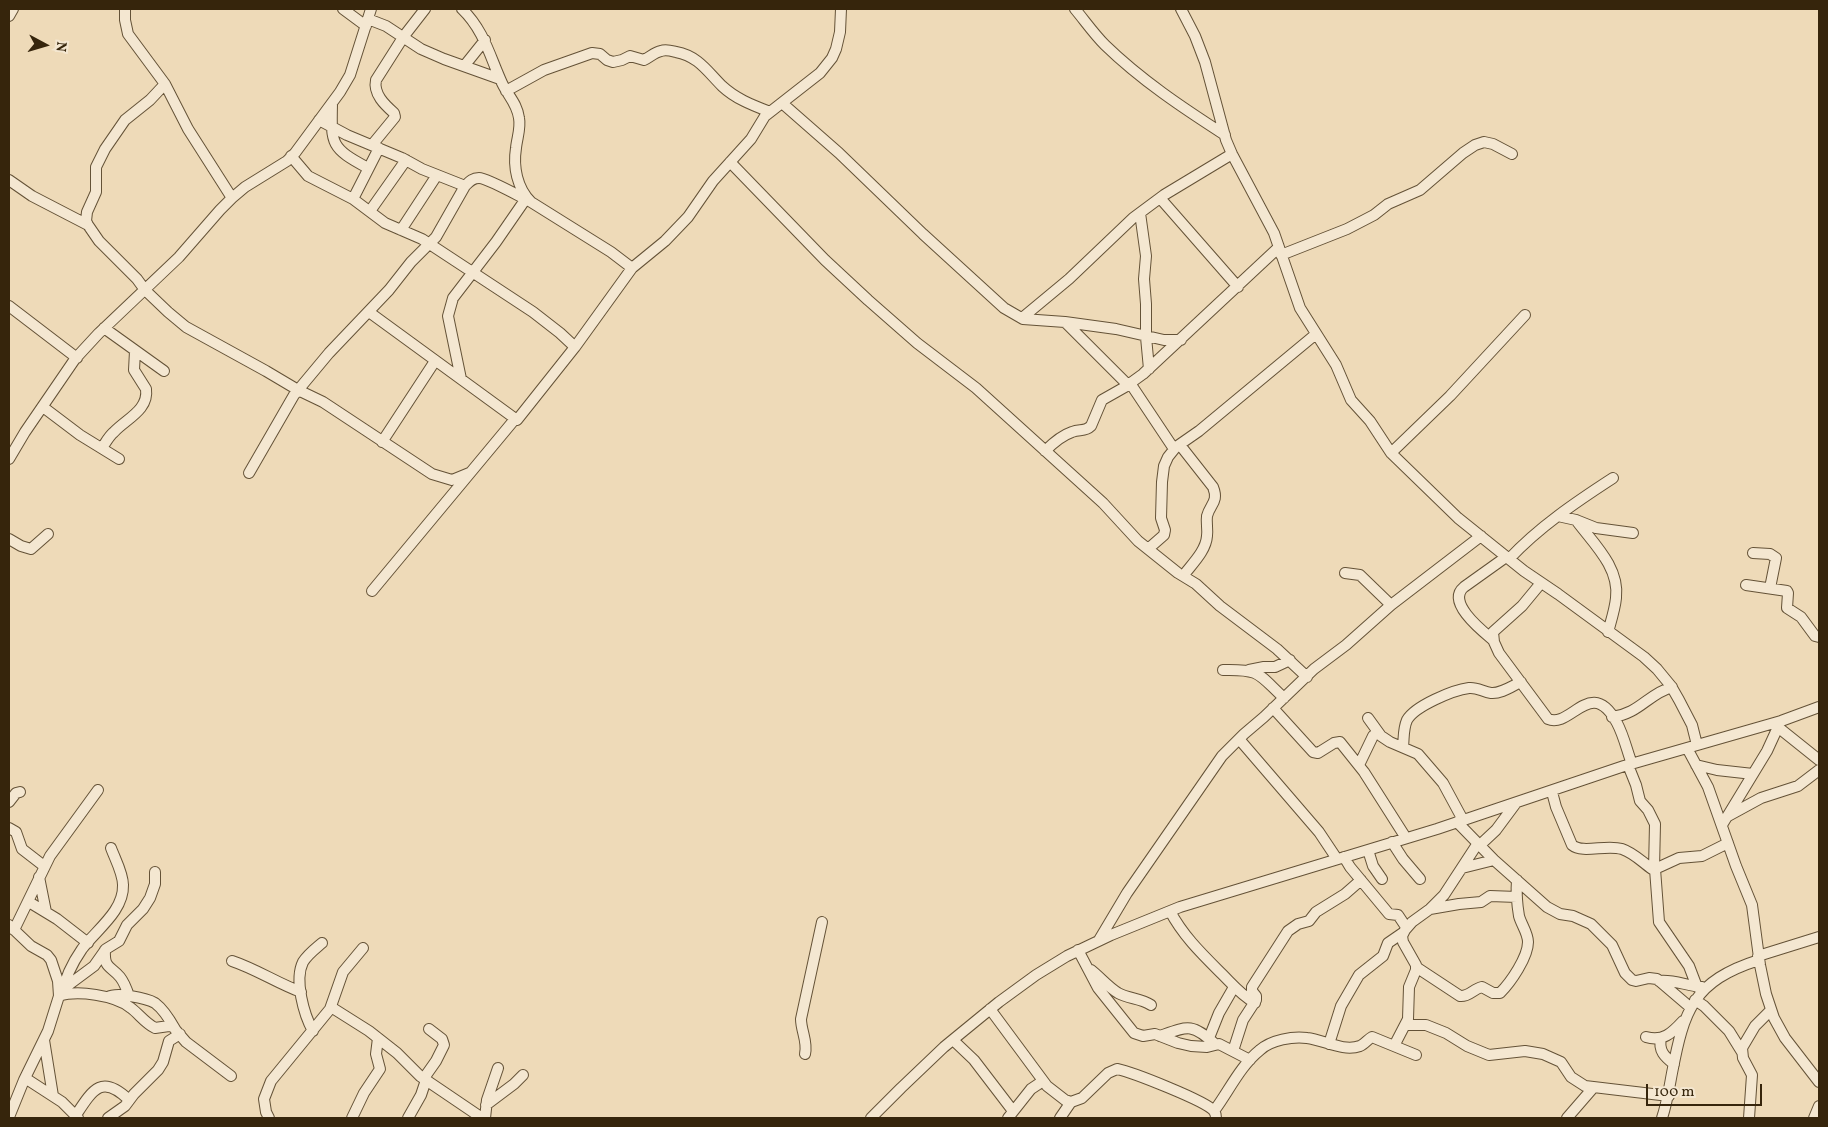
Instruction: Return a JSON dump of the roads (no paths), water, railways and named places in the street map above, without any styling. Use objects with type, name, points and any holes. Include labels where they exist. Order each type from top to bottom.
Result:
[{"type":"street","points":[[9,16],[13,9]]},
{"type":"street","points":[[125,9],[128,34],[165,84],[188,129],[232,198]]},
{"type":"street","points":[[343,9],[386,26],[421,48],[444,59],[500,80]]},
{"type":"street","points":[[353,198],[368,168],[375,146],[394,119],[394,113],[378,95],[375,84],[404,36],[425,9]]},
{"type":"street","points":[[462,9],[485,40],[500,80],[515,103],[520,124],[515,157],[516,173],[522,192],[528,201]]},
{"type":"street","points":[[372,591],[469,473],[515,419],[517,420],[576,347],[632,268],[665,241],[688,217],[713,181],[750,139],[770,112],[820,73],[832,58],[836,48],[840,32],[841,9]]},
{"type":"street","points":[[1075,9],[1104,44],[1149,83],[1225,135]]},
{"type":"street","points":[[1181,9],[1195,36],[1205,62],[1232,154],[1274,233],[1300,308],[1336,364],[1351,400],[1370,421],[1391,453],[1451,512],[1507,558],[1644,657],[1672,687],[1692,726],[1692,746],[1696,765],[1724,821],[1728,843],[1752,905],[1759,958],[1771,1010],[1785,1038],[1819,1082]]},
{"type":"street","points":[[9,457],[76,358],[104,328],[179,257],[232,198],[291,156],[332,104],[350,75],[368,18]]},
{"type":"street","points":[[465,66],[485,40]]},
{"type":"street","points":[[506,91],[544,70],[592,53],[600,54],[607,60],[616,62],[630,56],[644,60],[660,51],[668,50],[684,53],[699,61],[722,86],[746,103],[770,112]]},
{"type":"street","points":[[165,84],[150,100],[125,120],[105,149],[96,167],[96,192],[87,212],[86,221],[99,241],[168,312],[186,327],[323,402],[419,466],[443,478],[452,480],[469,473]]},
{"type":"street","points":[[782,103],[839,153],[923,234],[1004,308],[1022,318],[1116,329],[1164,340],[1181,340]]},
{"type":"street","points":[[332,104],[332,136],[337,147],[346,156],[368,168]]},
{"type":"street","points":[[319,120],[422,169],[465,186]]},
{"type":"street","points":[[1045,451],[1071,432],[1088,429],[1102,400],[1129,384],[1149,369],[1279,252],[1348,230],[1374,215],[1388,204],[1420,190],[1475,145],[1484,142],[1493,144],[1512,154]]},
{"type":"street","points":[[391,154],[399,170]]},
{"type":"street","points":[[1022,318],[1069,279],[1140,213],[1160,198],[1232,154]]},
{"type":"street","points":[[291,156],[308,176],[353,198],[385,223],[415,235],[533,312],[576,347]]},
{"type":"street","points":[[370,211],[406,160]]},
{"type":"street","points":[[730,162],[825,260],[868,300],[918,343],[976,388],[1103,504],[1138,541],[1196,584],[1220,606],[1290,660],[1307,677]]},
{"type":"street","points":[[401,230],[437,175]]},
{"type":"street","points":[[249,473],[298,390],[329,353],[369,312],[411,262],[429,244],[442,228],[465,186],[471,180],[480,178],[488,180],[528,201],[612,252],[632,268]]},
{"type":"street","points":[[9,180],[32,196],[88,225]]},
{"type":"street","points":[[1160,198],[1238,287]]},
{"type":"street","points":[[461,379],[448,316],[453,298],[528,201]]},
{"type":"street","points":[[1140,213],[1146,256],[1144,279],[1149,369]]},
{"type":"street","points":[[9,306],[76,358]]},
{"type":"street","points":[[369,312],[515,419]]},
{"type":"street","points":[[1391,453],[1450,396],[1526,315]]},
{"type":"street","points":[[1065,322],[1129,384],[1177,447],[1213,488],[1216,495],[1206,519],[1207,536],[1205,544],[1183,576]]},
{"type":"street","points":[[104,328],[164,371]]},
{"type":"street","points":[[1148,549],[1165,532],[1161,518],[1164,466],[1177,447],[1316,334]]},
{"type":"street","points":[[102,448],[115,431],[138,412],[145,398],[146,389],[134,370],[135,351]]},
{"type":"street","points":[[382,442],[435,361]]},
{"type":"street","points":[[43,407],[74,431],[119,459]]},
{"type":"street","points":[[1493,640],[1477,626],[1460,605],[1458,593],[1507,558],[1558,516],[1613,478]]},
{"type":"street","points":[[1558,516],[1576,520],[1596,528],[1633,533]]},
{"type":"street","points":[[1576,520],[1603,555],[1614,581],[1616,599],[1608,632]]},
{"type":"street","points":[[9,539],[30,549],[35,547],[48,534]]},
{"type":"street","points":[[1098,941],[1127,893],[1222,756],[1307,677],[1391,605],[1481,536]]},
{"type":"street","points":[[1753,553],[1770,554],[1776,558],[1770,588]]},
{"type":"street","points":[[1345,573],[1360,575],[1391,605]]},
{"type":"street","points":[[1541,583],[1522,606],[1492,632],[1493,640],[1499,653],[1548,719],[1552,721],[1587,704],[1594,703],[1601,705],[1617,723],[1640,801],[1648,810],[1655,824],[1655,869],[1659,922],[1702,987]]},
{"type":"street","points":[[1746,585],[1787,591],[1787,608],[1802,617],[1815,636],[1819,636]]},
{"type":"street","points":[[1223,670],[1275,668],[1290,660]]},
{"type":"street","points":[[1249,670],[1261,676],[1284,698]]},
{"type":"street","points":[[1403,747],[1404,729],[1408,720],[1413,713],[1424,705],[1463,689],[1471,688],[1491,693],[1498,692],[1520,682]]},
{"type":"street","points":[[1612,717],[1630,713],[1657,694],[1672,687]]},
{"type":"street","points":[[871,1118],[901,1088],[990,1008],[1036,975],[1078,950],[1098,941],[1170,910],[1368,850],[1692,746],[1776,725],[1819,707]]},
{"type":"street","points":[[1273,708],[1313,752],[1318,753],[1338,741],[1359,766],[1406,838]]},
{"type":"street","points":[[1368,718],[1378,732],[1390,742],[1418,754],[1443,783],[1460,821],[1479,844],[1494,860],[1547,907],[1560,914],[1573,916],[1591,924],[1612,945],[1625,973],[1632,980],[1652,978],[1659,981],[1693,1004],[1704,1006],[1729,1031],[1742,1052],[1745,1064],[1752,1075],[1749,1118]]},
{"type":"street","points":[[1776,725],[1819,760]]},
{"type":"street","points":[[1724,821],[1772,742],[1776,725]]},
{"type":"street","points":[[1359,766],[1372,736],[1378,732]]},
{"type":"street","points":[[1239,739],[1389,914],[1398,915],[1405,930]]},
{"type":"street","points":[[1696,765],[1717,770],[1753,774]]},
{"type":"street","points":[[1724,821],[1761,798],[1798,786],[1819,770]]},
{"type":"street","points":[[61,993],[51,960],[47,955],[31,946],[12,928],[29,902],[39,876],[50,856],[98,790]]},
{"type":"street","points":[[9,802],[16,793],[20,792]]},
{"type":"street","points":[[1552,792],[1556,807],[1572,845],[1576,849],[1583,850],[1602,847],[1622,849],[1655,869]]},
{"type":"street","points":[[1329,1044],[1342,1006],[1360,976],[1383,956],[1388,942],[1405,930],[1444,895],[1479,844],[1496,830],[1516,803]]},
{"type":"street","points":[[9,828],[16,832],[22,849],[44,866]]},
{"type":"street","points":[[1392,842],[1420,879]]},
{"type":"street","points":[[1655,869],[1679,858],[1702,856],[1728,843]]},
{"type":"street","points":[[9,1118],[25,1078],[44,1040],[72,964],[115,909],[121,896],[122,879],[111,848]]},
{"type":"street","points":[[1368,850],[1373,866],[1382,879]]},
{"type":"street","points":[[1462,868],[1494,860]]},
{"type":"street","points":[[61,993],[94,966],[106,949],[118,941],[128,925],[143,909],[150,898],[155,872]]},
{"type":"street","points":[[39,876],[46,912]]},
{"type":"street","points":[[1229,1049],[1243,1020],[1255,1002],[1256,996],[1252,992],[1252,986],[1288,931],[1298,924],[1309,921],[1316,912],[1345,894],[1361,880]]},
{"type":"street","points":[[1405,930],[1402,936],[1403,942],[1416,967],[1460,996],[1468,995],[1482,987],[1493,993],[1500,993],[1517,969],[1525,953],[1528,941],[1519,917],[1517,880]]},
{"type":"street","points":[[1430,909],[1482,902],[1490,896],[1517,897]]},
{"type":"street","points":[[29,902],[88,942]]},
{"type":"street","points":[[1170,910],[1182,930],[1202,955],[1245,997],[1255,1002]]},
{"type":"street","points":[[805,1054],[802,1019],[822,922]]},
{"type":"street","points":[[1662,1118],[1669,1096],[1682,1029],[1702,987],[1759,958],[1819,937]]},
{"type":"street","points":[[313,1031],[304,1010],[300,976],[303,963],[309,954],[322,943]]},
{"type":"street","points":[[269,1118],[264,1106],[264,1099],[271,1081],[331,1007],[344,972],[363,948]]},
{"type":"street","points":[[106,949],[105,963],[110,970],[119,976],[129,996]]},
{"type":"street","points":[[1078,950],[1098,988],[1134,1033],[1140,1036],[1152,1034],[1178,1044],[1207,1047],[1212,1041],[1219,1013],[1234,987]]},
{"type":"street","points":[[232,961],[252,967],[285,986],[301,992]]},
{"type":"street","points":[[1086,966],[1118,992],[1152,1005]]},
{"type":"street","points":[[1394,1046],[1408,1019],[1409,987],[1416,967]]},
{"type":"street","points":[[1659,981],[1669,980],[1702,987]]},
{"type":"street","points":[[61,993],[106,997],[122,1002],[155,1028],[169,1026],[177,1032]]},
{"type":"street","points":[[106,997],[120,994],[154,1002],[186,1042],[232,1076]]},
{"type":"street","points":[[331,1007],[378,1038],[425,1079],[483,1118],[498,1068]]},
{"type":"street","points":[[990,1008],[1043,1081],[1057,1095],[1071,1102]]},
{"type":"street","points":[[1742,1052],[1745,1042],[1755,1026],[1771,1010]]},
{"type":"street","points":[[1646,1036],[1661,1038],[1670,1034],[1686,1018]]},
{"type":"street","points":[[1405,1025],[1426,1025],[1489,1055],[1525,1051],[1543,1054],[1561,1062],[1578,1083],[1593,1088],[1669,1096]]},
{"type":"street","points":[[1160,1036],[1184,1027],[1198,1030],[1212,1041],[1250,1060]]},
{"type":"street","points":[[408,1118],[421,1095],[425,1079],[444,1045],[442,1039],[429,1028]]},
{"type":"street","points":[[108,1118],[117,1114],[158,1070],[163,1062],[169,1041],[177,1032]]},
{"type":"street","points":[[1060,1118],[1071,1102],[1082,1098],[1108,1073],[1117,1069],[1200,1102],[1215,1115],[1241,1071],[1267,1044],[1309,1038],[1329,1044],[1358,1046],[1372,1036],[1416,1055]]},
{"type":"street","points":[[352,1118],[364,1093],[380,1069],[376,1054],[378,1038]]},
{"type":"street","points":[[1661,1038],[1660,1048],[1665,1056],[1674,1064]]},
{"type":"street","points":[[44,1040],[53,1096]]},
{"type":"street","points":[[953,1040],[974,1060],[1010,1115],[1031,1089],[1043,1081]]},
{"type":"street","points":[[1229,1049],[1241,1071]]},
{"type":"street","points":[[486,1105],[523,1075]]},
{"type":"street","points":[[25,1078],[53,1096],[77,1117],[97,1088],[104,1085],[114,1088],[130,1100]]},
{"type":"street","points":[[1567,1118],[1593,1088]]},
{"type":"street","points":[[1814,1118],[1819,1106]]}]
